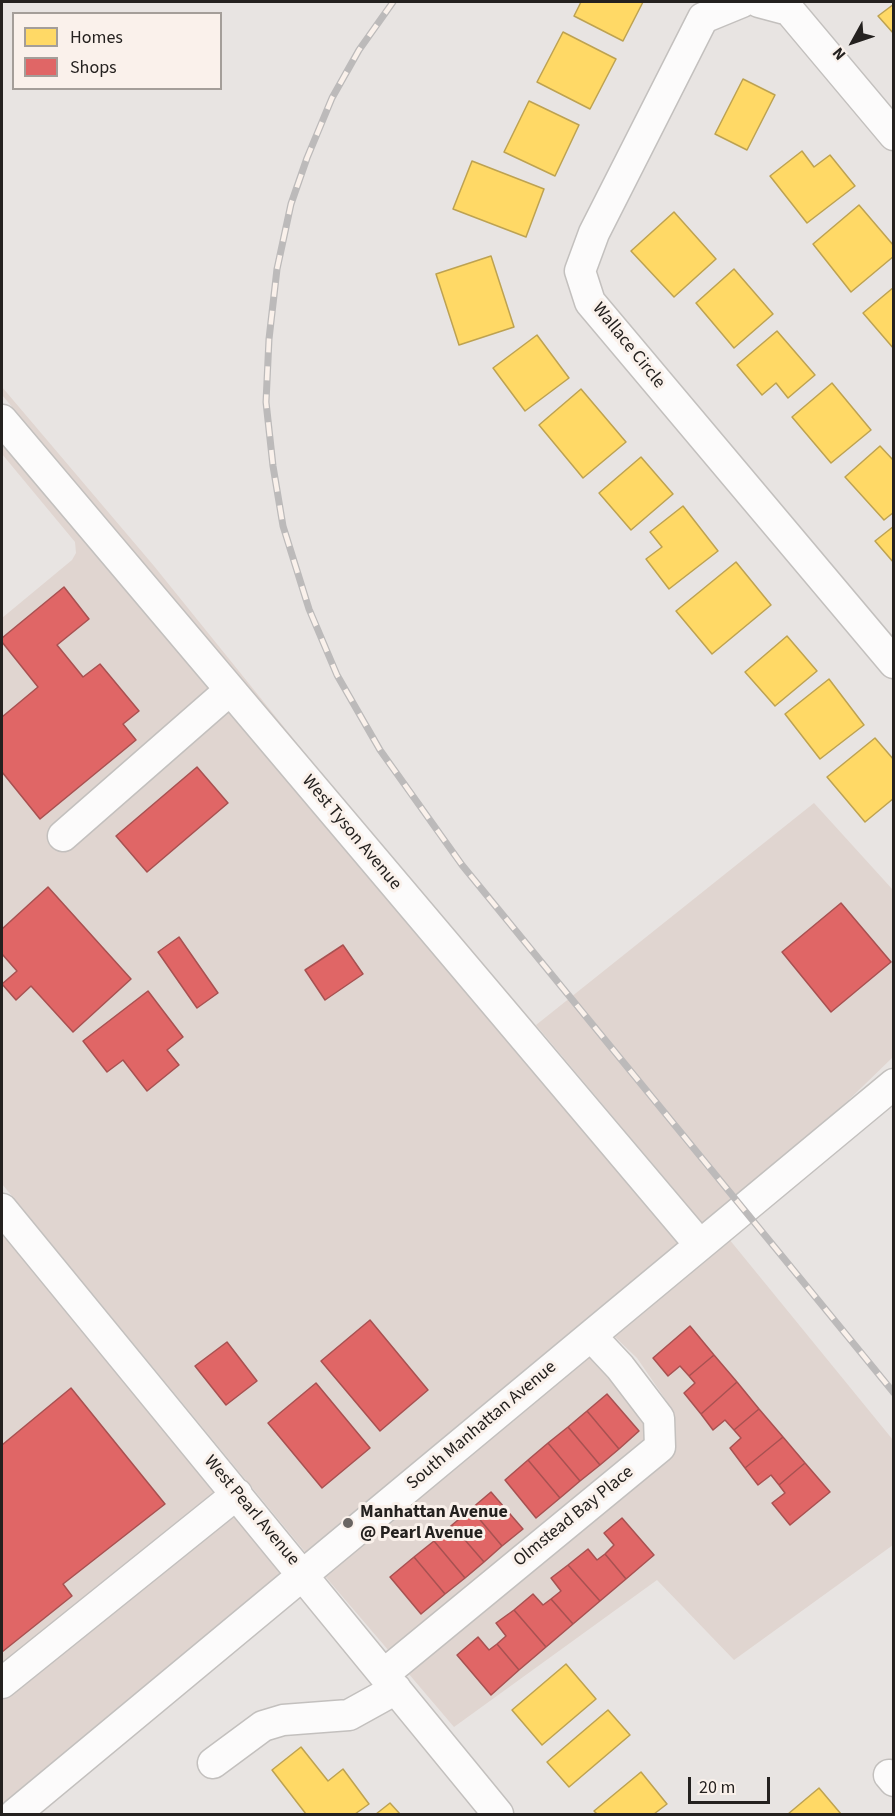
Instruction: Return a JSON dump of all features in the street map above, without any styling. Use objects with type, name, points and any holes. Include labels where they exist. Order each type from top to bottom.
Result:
[{"type":"street","name":"Wallace Circle","points":[[742,2],[703,18],[594,233],[580,271],[590,302],[894,663]]},
{"type":"street","points":[[759,2],[789,10],[894,135]]},
{"type":"street","name":"West Tyson Avenue","points":[[2,420],[700,1245]]},
{"type":"street","points":[[63,836],[230,690]]},
{"type":"street","name":"South Manhattan Avenue","points":[[15,1815],[894,1084]]},
{"type":"street","name":"West Pearl Avenue","points":[[8,1229],[237,1494],[498,1815]]},
{"type":"street","name":"Olmstead Bay Place","points":[[213,1763],[263,1726],[283,1720],[349,1714],[660,1447],[659,1418],[620,1367],[591,1336]]},
{"type":"street","points":[[2,1683],[237,1494]]},
{"type":"shaded area","points":[[2,387],[154,566],[313,763],[2,395]]},
{"type":"shaded area","points":[[2,445],[679,1245],[306,1553],[2,1184],[2,618],[72,560],[76,553],[75,542],[2,454]]},
{"type":"shaded area","points":[[814,803],[893,890],[893,1057],[826,1122],[703,1224],[536,1025]]},
{"type":"shaded area","points":[[2,1234],[281,1573],[2,1807]]},
{"type":"shaded area","points":[[729,1239],[893,1440],[893,1545],[734,1660],[657,1580],[454,1727],[408,1673],[669,1457],[676,1444],[672,1409],[637,1358],[614,1336]]},
{"type":"shaded area","points":[[589,1356],[611,1378],[644,1425],[645,1441],[389,1651],[324,1575]]},
{"type":"building: Homes","points":[[581,2],[643,2],[623,41],[574,16]]},
{"type":"building: Homes","points":[[894,4],[894,34],[878,16]]},
{"type":"building: Homes","points":[[563,32],[616,59],[590,109],[537,82]]},
{"type":"building: Homes","points":[[743,79],[775,95],[747,150],[715,134]]},
{"type":"building: Homes","points":[[529,101],[579,125],[555,176],[504,152]]},
{"type":"building: Homes","points":[[802,151],[814,167],[830,155],[855,186],[807,223],[770,176]]},
{"type":"building: Homes","points":[[472,161],[544,189],[526,237],[453,209]]},
{"type":"building: Homes","points":[[859,205],[894,246],[894,256],[851,292],[813,244]]},
{"type":"building: Homes","points":[[674,212],[716,259],[674,297],[631,251]]},
{"type":"building: Homes","points":[[491,256],[514,327],[459,345],[436,274]]},
{"type":"building: Homes","points":[[734,269],[773,314],[734,348],[696,303]]},
{"type":"building: Homes","points":[[894,287],[894,349],[863,313]]},
{"type":"building: Homes","points":[[777,331],[815,375],[788,398],[776,383],[762,395],[737,365]]},
{"type":"building: Homes","points":[[537,335],[569,378],[525,411],[493,368]]},
{"type":"building: Homes","points":[[832,383],[871,430],[831,463],[792,417]]},
{"type":"building: Homes","points":[[581,389],[626,442],[583,478],[539,425]]},
{"type":"building: Homes","points":[[880,446],[894,461],[894,512],[884,520],[845,477]]},
{"type":"building: Homes","points":[[641,457],[673,494],[631,530],[599,493]]},
{"type":"building: Homes","points":[[683,506],[718,551],[669,589],[646,559],[662,547],[650,532]]},
{"type":"building: Homes","points":[[894,526],[894,563],[875,541]]},
{"type":"building: Homes","points":[[736,562],[771,605],[712,654],[676,611]]},
{"type":"building: Homes","points":[[787,636],[817,671],[775,706],[745,672]]},
{"type":"building: Homes","points":[[829,679],[864,725],[820,759],[785,714]]},
{"type":"building: Homes","points":[[875,738],[894,760],[894,798],[865,822],[827,777]]},
{"type":"building: Homes","points":[[566,1664],[596,1699],[542,1745],[512,1710]]},
{"type":"building: Homes","points":[[608,1710],[630,1735],[569,1787],[547,1762]]},
{"type":"building: Homes","points":[[301,1747],[328,1781],[343,1769],[369,1804],[355,1814],[306,1814],[272,1770]]},
{"type":"building: Homes","points":[[641,1772],[667,1804],[654,1814],[597,1814],[594,1811]]},
{"type":"building: Homes","points":[[819,1788],[841,1814],[788,1814]]},
{"type":"building: Homes","points":[[390,1803],[400,1814],[376,1814]]},
{"type":"building: Shops","points":[[64,587],[89,619],[57,645],[83,677],[100,664],[139,711],[123,724],[136,740],[40,819],[2,772],[2,717],[38,687],[2,642],[2,638]]},
{"type":"building: Shops","points":[[197,767],[228,803],[147,872],[116,836]]},
{"type":"building: Shops","points":[[48,887],[131,979],[73,1032],[31,986],[16,1000],[2,984],[17,971],[2,954],[2,929]]},
{"type":"building: Shops","points":[[841,903],[891,962],[831,1012],[782,952]]},
{"type":"building: Shops","points":[[179,937],[218,993],[197,1008],[158,952]]},
{"type":"building: Shops","points":[[343,945],[363,974],[325,1000],[305,970]]},
{"type":"building: Shops","points":[[148,991],[183,1037],[167,1050],[179,1065],[147,1091],[123,1060],[107,1072],[83,1041]]},
{"type":"building: Shops","points":[[370,1320],[428,1390],[380,1431],[321,1361]]},
{"type":"building: Shops","points":[[690,1326],[714,1355],[689,1376],[680,1366],[668,1376],[653,1358]]},
{"type":"building: Shops","points":[[227,1342],[257,1381],[226,1405],[195,1366]]},
{"type":"building: Shops","points":[[714,1355],[737,1382],[701,1414],[684,1393],[695,1383],[689,1376]]},
{"type":"building: Shops","points":[[737,1382],[759,1409],[734,1430],[725,1420],[713,1430],[701,1414]]},
{"type":"building: Shops","points":[[316,1383],[370,1448],[322,1488],[268,1423]]},
{"type":"building: Shops","points":[[71,1388],[165,1504],[63,1584],[72,1596],[2,1652],[2,1445]]},
{"type":"building: Shops","points":[[607,1394],[639,1431],[619,1449],[587,1411]]},
{"type":"building: Shops","points":[[759,1409],[783,1437],[745,1468],[730,1448],[741,1438],[734,1430]]},
{"type":"building: Shops","points":[[587,1411],[619,1449],[600,1465],[568,1427]]},
{"type":"building: Shops","points":[[568,1427],[600,1465],[580,1481],[548,1443]]},
{"type":"building: Shops","points":[[783,1437],[805,1463],[779,1485],[771,1475],[758,1485],[745,1468]]},
{"type":"building: Shops","points":[[548,1443],[580,1481],[560,1498],[528,1460]]},
{"type":"building: Shops","points":[[528,1460],[560,1498],[536,1518],[505,1480]]},
{"type":"building: Shops","points":[[805,1463],[830,1492],[790,1525],[772,1503],[785,1493],[779,1485]]},
{"type":"building: Shops","points":[[491,1492],[523,1529],[502,1546],[471,1509]]},
{"type":"building: Shops","points":[[471,1509],[502,1546],[484,1562],[452,1525]]},
{"type":"building: Shops","points":[[622,1518],[654,1555],[626,1579],[605,1554],[614,1545],[604,1533]]},
{"type":"building: Shops","points":[[452,1525],[484,1562],[465,1578],[434,1541]]},
{"type":"building: Shops","points":[[434,1541],[465,1578],[445,1594],[414,1557]]},
{"type":"building: Shops","points":[[588,1549],[597,1560],[605,1554],[626,1579],[600,1601],[568,1565]]},
{"type":"building: Shops","points":[[414,1557],[445,1594],[421,1614],[390,1577]]},
{"type":"building: Shops","points":[[568,1565],[600,1601],[573,1624],[551,1599],[561,1591],[551,1578]]},
{"type":"building: Shops","points":[[533,1594],[543,1605],[551,1599],[573,1624],[546,1647],[514,1610]]},
{"type":"building: Shops","points":[[514,1610],[546,1647],[519,1670],[497,1644],[506,1636],[496,1623]]},
{"type":"building: Shops","points":[[478,1637],[489,1650],[497,1644],[519,1670],[491,1695],[457,1655]]},
{"type":"railway","points":[[393,2],[359,50],[332,98],[291,204],[277,269],[269,339],[266,402],[283,526],[309,609],[337,675],[380,750],[462,865],[894,1393]]},
{"type":"place","name":"Manhattan Avenue @ Pearl Avenue","points":[[348,1523]]}]
